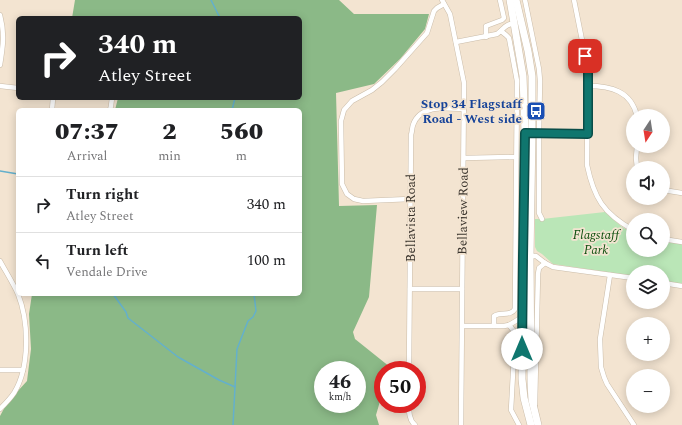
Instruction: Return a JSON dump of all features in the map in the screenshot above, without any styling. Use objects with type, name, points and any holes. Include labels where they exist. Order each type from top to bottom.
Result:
[{"type":"main road","points":[[510,0],[528,51],[532,76],[532,133],[526,256],[526,318],[522,379],[524,398],[531,425]]},
{"type":"main road","points":[[516,0],[518,22]]},
{"type":"main road","points":[[526,318],[532,400],[538,425]]},
{"type":"street","points":[[486,37],[486,26],[504,18],[500,0]]},
{"type":"street","points":[[527,0],[540,82],[532,133],[539,212],[542,219]]},
{"type":"street","points":[[574,0],[588,70],[588,164],[590,177],[603,207],[626,226]]},
{"type":"street","points":[[410,200],[363,201],[354,199],[347,194],[342,184],[341,121],[344,110],[352,101],[372,90],[382,82],[427,33],[434,12],[443,2]]},
{"type":"street","name":"Bellaview Road","points":[[443,2],[450,14],[464,83],[461,425]]},
{"type":"street","points":[[0,15],[4,39],[0,65]]},
{"type":"street","points":[[456,42],[497,34],[505,26],[518,22]]},
{"type":"street","points":[[494,326],[494,316],[497,314],[510,314],[515,308],[517,81],[509,38],[501,31]]},
{"type":"street","points":[[0,86],[16,88]]},
{"type":"street","points":[[588,86],[611,88],[622,93],[629,100],[634,109]]},
{"type":"street","name":"Bellavista Road","points":[[410,361],[411,134],[413,125],[418,116],[428,110],[439,108],[464,109]]},
{"type":"street","points":[[532,133],[588,134]]},
{"type":"street","points":[[464,158],[516,158]]},
{"type":"street","points":[[670,191],[682,193]]},
{"type":"street","points":[[670,240],[682,242]]},
{"type":"street","points":[[526,256],[536,256],[544,263],[553,266],[626,277]]},
{"type":"street","points":[[0,262],[16,290]]},
{"type":"street","points":[[542,425],[535,406],[538,274],[539,268],[544,263]]},
{"type":"street","points":[[610,275],[600,339],[601,367],[607,384],[634,425]]},
{"type":"street","points":[[670,284],[682,286]]},
{"type":"street","points":[[410,289],[462,289]]},
{"type":"street","points":[[0,409],[14,393],[20,382],[23,370],[26,342],[25,317],[19,296]]},
{"type":"street","points":[[462,326],[504,326],[509,325],[519,319],[526,318]]},
{"type":"street","points":[[509,325],[514,330],[515,337],[511,410],[519,425]]},
{"type":"street","points":[[0,370],[23,370]]},
{"type":"street","points":[[409,413],[412,422],[416,425]]},
{"type":"green space","points":[[75,0],[339,0],[354,14],[429,14],[425,29],[400,59],[374,84],[336,93],[339,206],[377,205],[369,297],[353,332],[355,339],[382,361],[374,361],[374,413],[377,413],[379,425],[0,425],[0,416],[7,403],[27,381],[31,349],[29,314],[32,296],[302,296],[302,108],[116,108],[118,100],[302,100],[302,16],[72,16]]},
{"type":"green space","name":"Flagstaff Park","points":[[605,212],[626,229],[626,257],[670,257],[670,242],[682,244],[682,284],[670,282],[670,265],[626,265],[626,275],[553,264],[537,251],[535,247],[535,219]]},
{"type":"waterway","points":[[211,0],[219,16]]},
{"type":"waterway","points":[[232,108],[234,100]]},
{"type":"waterway","points":[[0,171],[16,174]]},
{"type":"waterway","points":[[114,296],[126,312],[128,318],[178,357],[219,380],[235,387],[233,425]]},
{"type":"waterway","points":[[235,387],[237,349],[248,321],[253,317],[256,311],[254,296]]},
{"type":"place","name":"Stop 34 Flagstaff Road - West side","points":[[536,111]]},
{"type":"route","points":[[522,349],[525,133],[588,134],[588,70],[585,56]]}]
